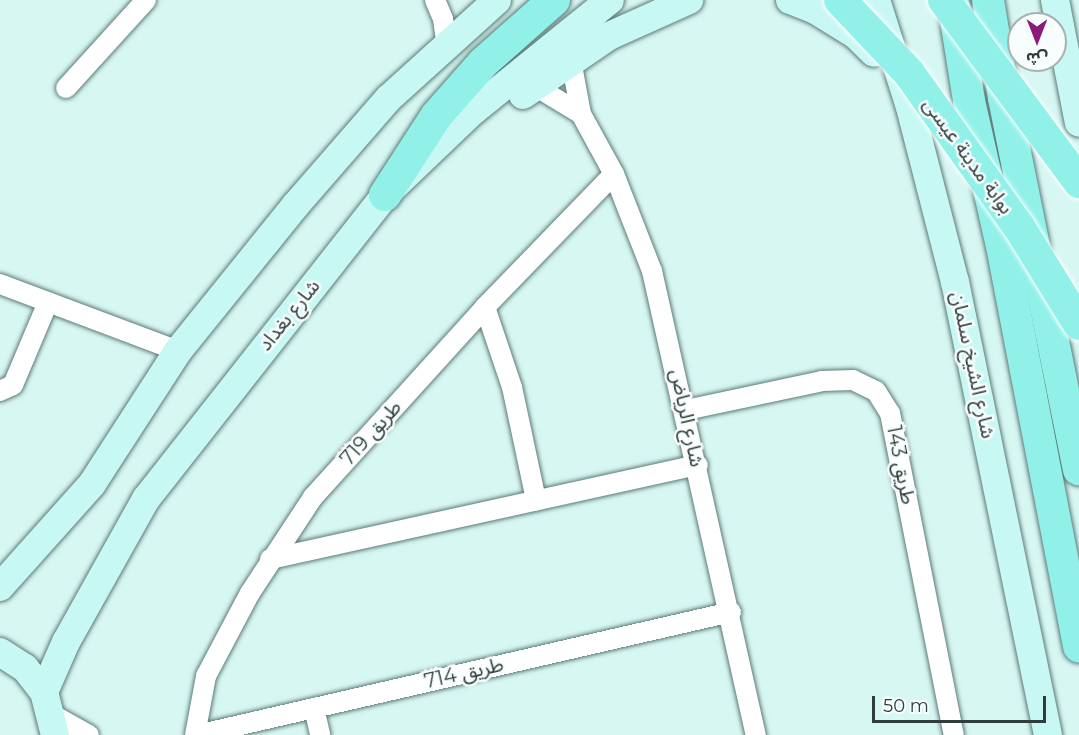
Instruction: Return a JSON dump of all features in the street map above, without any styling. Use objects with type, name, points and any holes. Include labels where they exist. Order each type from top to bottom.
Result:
[{"type":"main road","points":[[0,587],[92,484],[178,351],[295,206],[381,108],[497,0]]},
{"type":"main road","points":[[385,195],[445,106],[483,63],[555,0]]},
{"type":"main road","name":"شارع بغداد","points":[[51,714],[66,642],[146,499],[385,195],[473,111],[610,0]]},
{"type":"main road","points":[[385,195],[571,60],[609,36],[689,0]]},
{"type":"main road","points":[[790,0],[813,9],[856,35],[886,65],[910,106]]},
{"type":"main road","name":"بوابة مدينة عيسى","points":[[840,0],[909,73],[1019,227],[1079,324]]},
{"type":"main road","name":"شارع الشيخ سلمان","points":[[876,0],[910,106],[955,282],[1048,735]]},
{"type":"main road","points":[[944,0],[1079,182]]},
{"type":"main road","points":[[952,0],[969,101],[1002,246],[1079,647]]},
{"type":"main road","points":[[988,0],[1004,98],[1079,470]]},
{"type":"main road","points":[[1067,68],[1079,123]]},
{"type":"main road","points":[[0,652],[25,668],[51,714]]},
{"type":"street","points":[[66,88],[146,0]]},
{"type":"street","points":[[435,0],[443,19],[447,46]]},
{"type":"street","name":"شارع الرياض","points":[[571,60],[581,114],[614,174],[652,271],[686,410],[756,735]]},
{"type":"street","name":"شارع الرياض","points":[[535,86],[581,114]]},
{"type":"street","name":"طريق 719","points":[[196,735],[206,676],[270,559],[313,497],[485,307],[614,174]]},
{"type":"street","points":[[0,284],[178,351]]},
{"type":"street","points":[[0,391],[13,385],[48,302]]},
{"type":"street","points":[[485,307],[512,387],[536,500]]},
{"type":"street","name":"طريق 143","points":[[686,410],[822,381],[854,380],[876,391],[890,413],[954,735]]},
{"type":"street","points":[[270,559],[698,465]]},
{"type":"street","name":"طريق 714","points":[[196,735],[731,612]]},
{"type":"street","points":[[314,708],[320,735]]},
{"type":"street","points":[[51,714],[89,735]]}]
